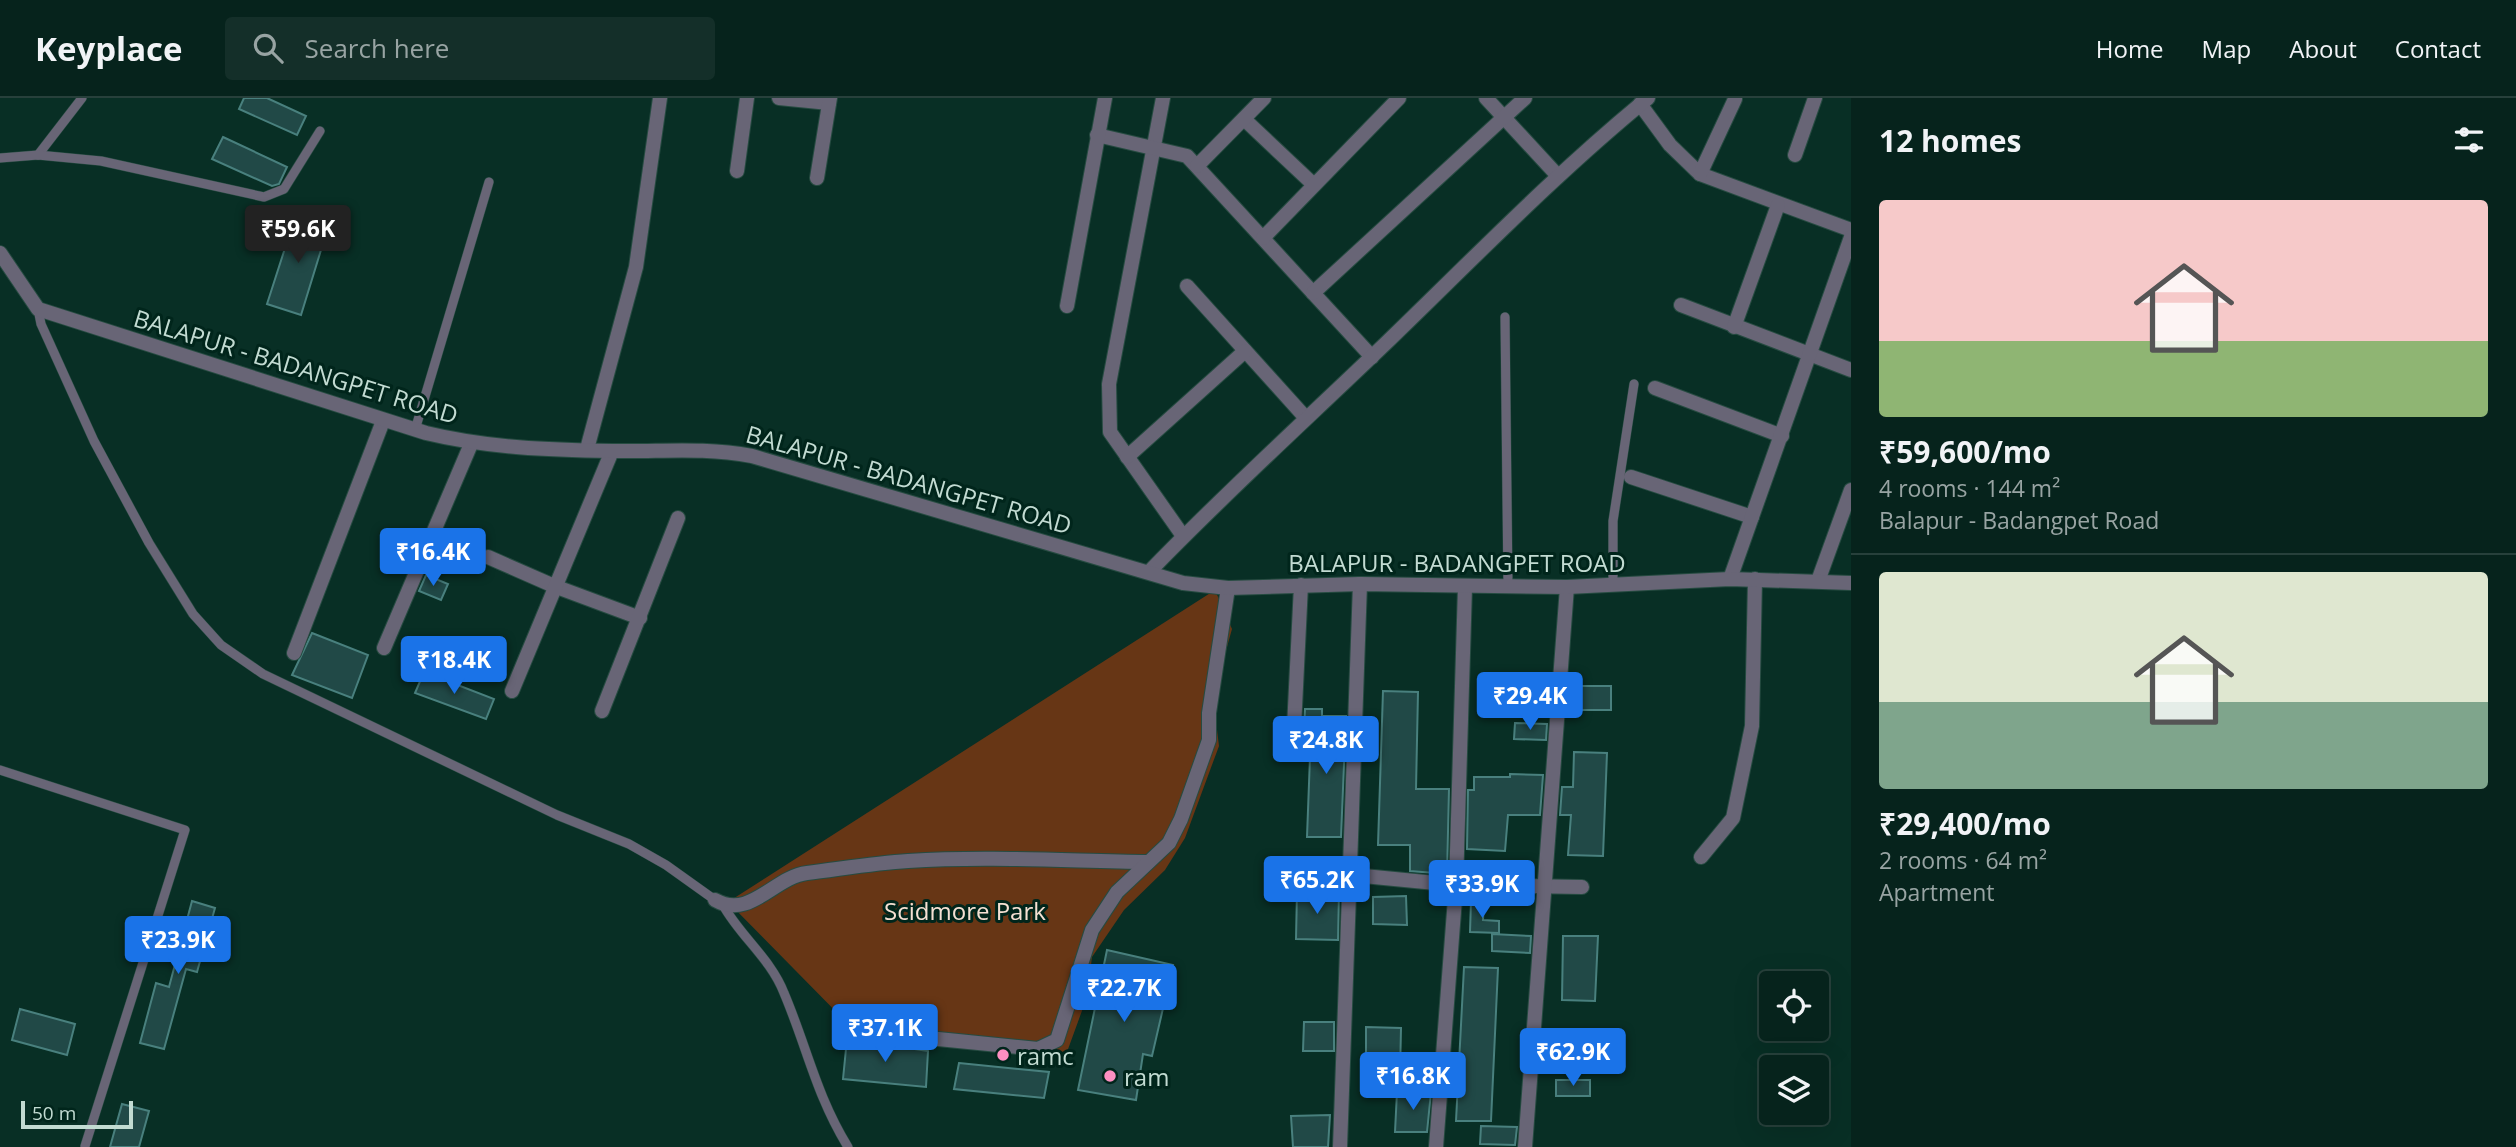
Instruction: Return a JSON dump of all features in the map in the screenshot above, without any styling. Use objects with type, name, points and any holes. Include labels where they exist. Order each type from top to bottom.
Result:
[{"type":"street","points":[[587,449],[636,267],[660,98]]},
{"type":"street","points":[[737,172],[747,98]]},
{"type":"street","points":[[779,98],[829,100],[817,178]]},
{"type":"street","points":[[1067,306],[1105,98]]},
{"type":"street","points":[[1163,98],[1109,384],[1110,432],[1183,536]]},
{"type":"street","points":[[1197,166],[1264,98]]},
{"type":"street","points":[[1263,238],[1399,98]]},
{"type":"street","points":[[1486,98],[1558,176]]},
{"type":"street","points":[[1313,293],[1524,98]]},
{"type":"street","points":[[1795,155],[1815,98]]},
{"type":"street","points":[[1700,174],[1735,99]]},
{"type":"street","points":[[1149,572],[1305,416],[1372,357],[1558,176],[1644,101],[1670,145],[1700,174],[1851,230]]},
{"type":"street","points":[[1244,118],[1314,185]]},
{"type":"street","points":[[1097,135],[1187,156],[1372,357]]},
{"type":"street","points":[[1734,327],[1778,205]]},
{"type":"street","points":[[1730,579],[1812,355],[1851,237]]},
{"type":"street","points":[[0,253],[38,309]]},
{"type":"street","points":[[1187,286],[1305,416]]},
{"type":"street","points":[[1681,305],[1851,370]]},
{"type":"street","name":"BALAPUR - BADANGPET ROAD","points":[[38,309],[383,421],[471,444],[612,451],[715,449],[752,456],[1183,583],[1228,588],[1360,584],[1567,587],[1730,579],[1851,583]]},
{"type":"street","points":[[1127,457],[1245,351]]},
{"type":"street","points":[[1655,388],[1782,436]]},
{"type":"street","points":[[294,653],[383,421]]},
{"type":"street","points":[[384,648],[471,444]]},
{"type":"street","points":[[512,691],[612,451]]},
{"type":"street","points":[[1630,477],[1752,517]]},
{"type":"street","points":[[1818,581],[1851,490]]},
{"type":"street","points":[[602,711],[678,518]]},
{"type":"street","points":[[488,557],[554,586],[640,618]]},
{"type":"street","points":[[1701,858],[1733,818],[1752,726],[1755,579]]},
{"type":"street","points":[[1340,1147],[1360,584]]},
{"type":"street","points":[[1293,748],[1301,585]]},
{"type":"street","points":[[1436,1147],[1456,885],[1465,587]]},
{"type":"street","points":[[1525,1147],[1567,587]]},
{"type":"street","points":[[938,1039],[1038,1049],[1057,1040],[1092,930],[1116,892],[1169,843],[1209,740],[1209,713],[1228,588]]},
{"type":"street","points":[[719,902],[754,902],[781,883],[804,873],[904,861],[966,858],[1148,862]]},
{"type":"street","points":[[1302,870],[1456,885],[1582,887]]},
{"type":"lane","points":[[38,155],[82,98]]},
{"type":"lane","points":[[0,158],[38,155],[101,160],[264,197],[284,189],[320,131]]},
{"type":"lane","points":[[415,430],[489,182]]},
{"type":"lane","points":[[38,309],[41,324],[94,441],[149,543],[193,614],[221,645],[263,674],[557,815],[629,844],[666,865],[719,902],[775,975],[813,1080],[831,1120],[848,1147]]},
{"type":"lane","points":[[1505,317],[1508,587]]},
{"type":"lane","points":[[1613,584],[1613,521],[1634,384]]},
{"type":"lane","points":[[0,770],[185,830],[85,1146]]},
{"type":"green space","name":"Scidmore Park","points":[[1215,590],[1232,629],[1213,697],[1219,746],[1185,838],[1165,870],[1124,910],[1092,957],[1087,997],[1067,1052],[939,1045],[857,1033],[728,902]]},
{"type":"building","points":[[244,98],[267,98],[306,116],[297,135],[239,109]]},
{"type":"building","points":[[223,137],[287,167],[279,184],[272,186],[212,159]]},
{"type":"building","points":[[296,214],[329,224],[301,315],[267,304]]},
{"type":"building","points":[[426,575],[448,584],[441,600],[419,591]]},
{"type":"building","points":[[312,633],[368,655],[352,698],[292,675]]},
{"type":"building","points":[[424,672],[494,699],[486,719],[415,693]]},
{"type":"building","points":[[1480,685],[1515,688],[1514,706],[1479,704]]},
{"type":"building","points":[[1579,686],[1611,686],[1611,710],[1579,710]]},
{"type":"building","points":[[1383,691],[1418,692],[1416,789],[1449,789],[1447,874],[1410,871],[1410,845],[1378,845]]},
{"type":"building","points":[[1305,709],[1322,709],[1322,716],[1346,716],[1341,837],[1307,837],[1310,757],[1324,757],[1324,730],[1304,730]]},
{"type":"building","points":[[1515,723],[1547,724],[1546,740],[1514,739]]},
{"type":"building","points":[[1574,752],[1607,753],[1603,856],[1568,855],[1571,815],[1560,815],[1562,787],[1573,787]]},
{"type":"building","points":[[1510,774],[1543,775],[1540,815],[1508,815],[1505,851],[1467,849],[1468,790],[1474,790],[1474,777],[1510,777]]},
{"type":"building","points":[[1297,891],[1339,892],[1338,940],[1296,939]]},
{"type":"building","points":[[1406,896],[1407,925],[1373,924],[1373,897]]},
{"type":"building","points":[[192,901],[215,908],[197,972],[186,969],[164,1049],[140,1043],[156,983],[169,987]]},
{"type":"building","points":[[1471,901],[1484,901],[1483,920],[1499,921],[1499,933],[1470,932]]},
{"type":"building","points":[[1492,934],[1531,936],[1530,953],[1492,951]]},
{"type":"building","points":[[1563,936],[1598,936],[1595,1001],[1562,1000]]},
{"type":"building","points":[[1107,950],[1173,965],[1152,1056],[1143,1054],[1136,1100],[1078,1090]]},
{"type":"building","points":[[1464,967],[1498,968],[1491,1121],[1456,1121]]},
{"type":"building","points":[[20,1009],[75,1024],[67,1055],[12,1040]]},
{"type":"building","points":[[1304,1022],[1334,1022],[1334,1051],[1303,1051]]},
{"type":"building","points":[[1366,1027],[1401,1028],[1400,1073],[1366,1073]]},
{"type":"building","points":[[847,1039],[928,1051],[926,1087],[843,1079]]},
{"type":"building","points":[[959,1063],[1049,1072],[1044,1098],[954,1089]]},
{"type":"building","points":[[1556,1080],[1590,1080],[1590,1096],[1556,1096]]},
{"type":"building","points":[[1397,1092],[1431,1092],[1427,1132],[1395,1132]]},
{"type":"building","points":[[122,1104],[149,1111],[139,1147],[110,1147]]},
{"type":"building","points":[[1330,1115],[1328,1147],[1293,1147],[1291,1116]]},
{"type":"building","points":[[1481,1126],[1517,1127],[1515,1145],[1480,1144]]},
{"type":"place","name":"ramc","points":[[1003,1055]]},
{"type":"place","name":"ram","points":[[1110,1076]]}]
